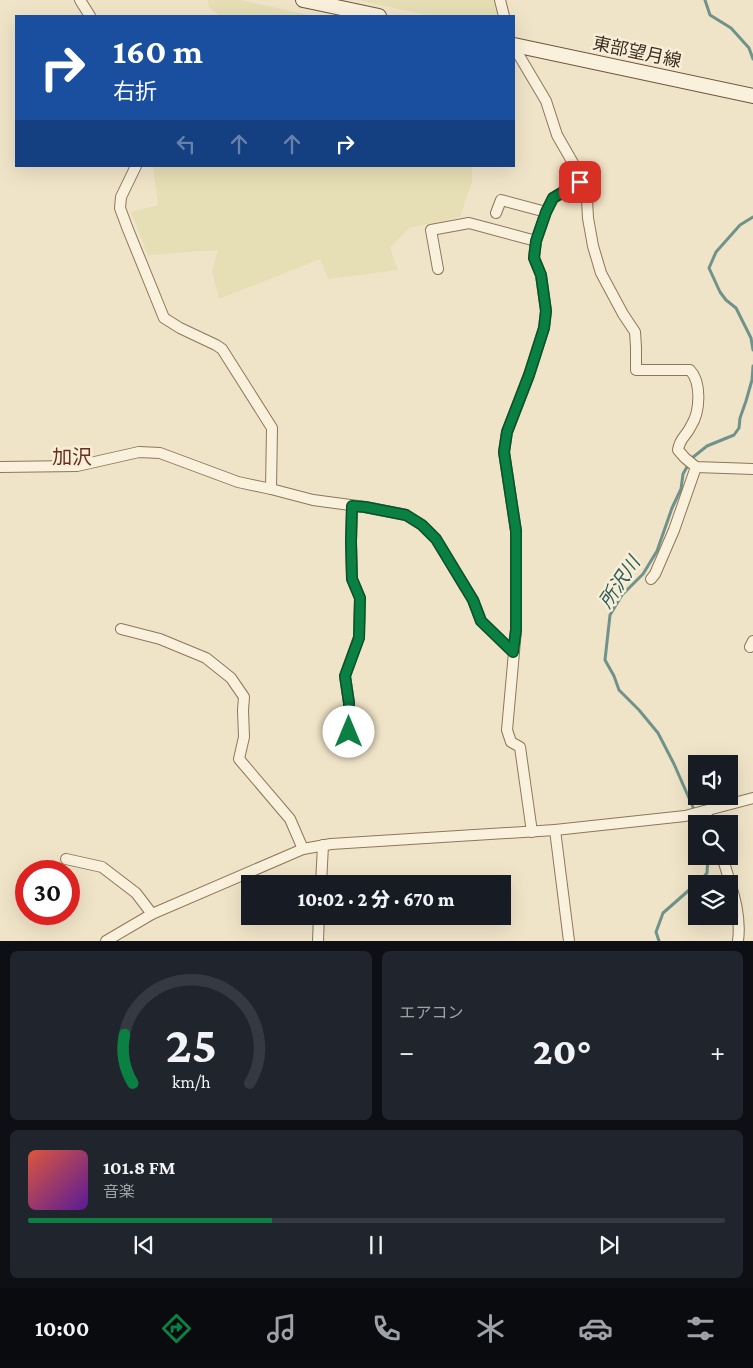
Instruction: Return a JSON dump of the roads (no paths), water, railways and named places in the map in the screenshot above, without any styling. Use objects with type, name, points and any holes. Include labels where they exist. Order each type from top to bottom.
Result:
[{"type":"main road","points":[[302,0],[374,15]]},
{"type":"main road","name":"東部望月線","points":[[515,46],[753,96]]},
{"type":"street","points":[[80,0],[89,15]]},
{"type":"street","points":[[500,0],[504,15]]},
{"type":"street","points":[[515,48],[546,101],[557,135],[573,163],[587,200],[593,246],[601,274],[622,314],[635,332],[636,370],[690,370],[693,374],[698,388],[698,403],[692,426],[679,442],[678,450],[696,467],[753,469]]},
{"type":"street","points":[[136,167],[121,197],[120,208],[164,318],[222,349],[272,428],[270,488]]},
{"type":"street","points":[[532,832],[520,747],[511,742],[507,730],[516,630],[516,531],[504,452],[507,432],[529,375],[544,328],[546,311],[541,275],[534,258],[536,241],[553,198],[580,182]]},
{"type":"street","points":[[496,213],[501,200],[546,212]]},
{"type":"street","points":[[438,269],[432,230],[469,223],[536,241]]},
{"type":"street","points":[[0,467],[77,466],[139,452],[160,453],[238,482],[270,488],[313,500],[406,515],[422,525],[436,539],[473,600],[481,621],[513,652]]},
{"type":"street","points":[[652,579],[674,530],[696,467]]},
{"type":"street","points":[[349,732],[349,703],[345,676],[359,638],[360,598],[352,579],[352,506]]},
{"type":"street","points":[[121,629],[160,639],[206,658],[231,678],[244,697],[244,737],[239,758],[290,819],[303,849]]},
{"type":"street","points":[[106,940],[152,914],[303,849],[323,846],[532,832],[685,816],[753,798]]},
{"type":"street","points":[[705,811],[707,815]]},
{"type":"street","points":[[555,830],[569,940]]},
{"type":"street","points":[[321,875],[323,846]]},
{"type":"street","points":[[66,859],[102,866],[136,893],[152,914]]},
{"type":"street","points":[[725,865],[738,909],[740,929],[738,940]]},
{"type":"street","points":[[318,940],[319,925]]},
{"type":"waterway","name":"所沢川","points":[[705,0],[710,15],[731,28],[749,48],[753,59]]},
{"type":"waterway","name":"所沢川","points":[[753,217],[740,225],[716,252],[709,268],[720,292],[736,308],[751,338],[753,350]]},
{"type":"waterway","name":"所沢川","points":[[696,815],[658,733],[619,690],[605,660],[610,615],[622,595],[643,574],[657,551],[672,508],[681,489],[683,474],[692,458],[707,446],[734,435],[739,428],[740,418],[752,380],[753,366]]},
{"type":"waterway","name":"所沢川","points":[[705,875],[707,865]]},
{"type":"waterway","name":"所沢川","points":[[659,941],[656,932],[663,913],[688,891]]},
{"type":"district","name":"加沢","points":[[72,457]]}]
